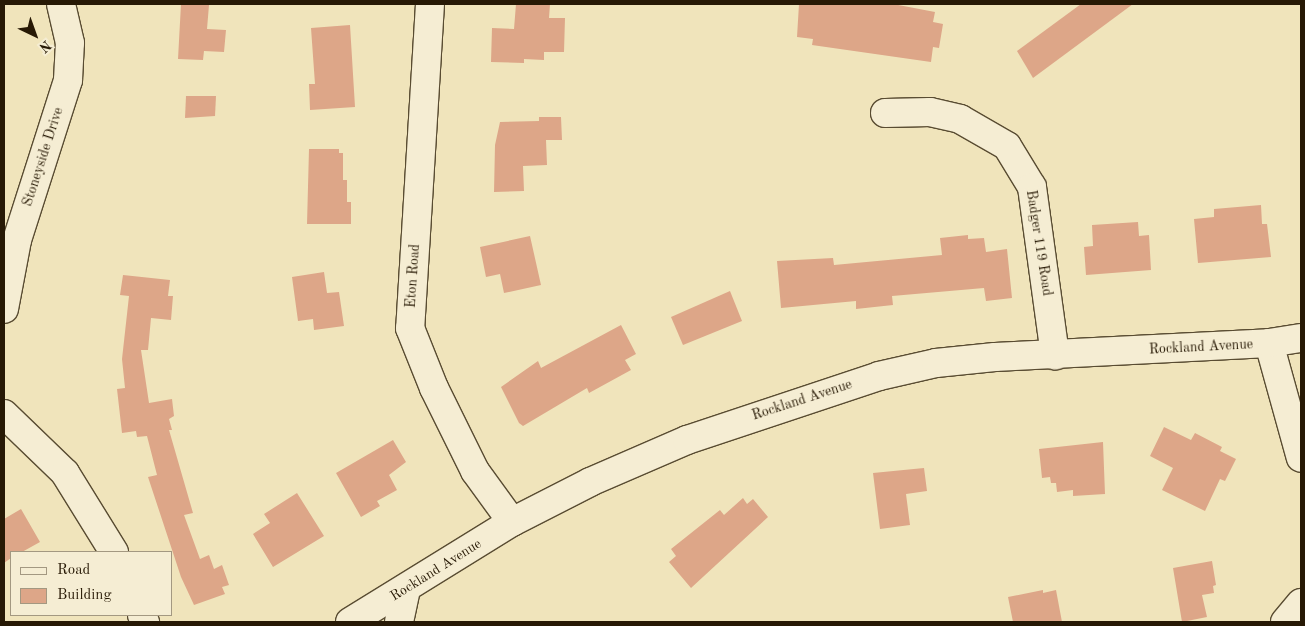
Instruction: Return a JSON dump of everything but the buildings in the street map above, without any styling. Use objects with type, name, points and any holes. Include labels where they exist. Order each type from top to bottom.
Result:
[{"type":"street","name":"Stoneyside Drive","points":[[4,310],[10,235],[68,80],[70,43],[61,4]]},
{"type":"street","name":"Eton Road","points":[[430,4],[410,328],[434,388],[475,471],[512,522]]},
{"type":"street","name":"Badger 119 Road","points":[[886,112],[930,112],[960,118],[1007,146],[1032,187],[1055,355]]},
{"type":"street","name":"Rockland Avenue","points":[[350,622],[512,522],[590,482],[678,444],[792,402],[879,376],[936,363],[1269,343],[1301,338]]},
{"type":"street","points":[[1269,343],[1301,458]]},
{"type":"street","points":[[4,414],[66,473],[113,551]]},
{"type":"street","points":[[399,622],[406,589]]},
{"type":"street","points":[[1285,622],[1301,603]]}]
